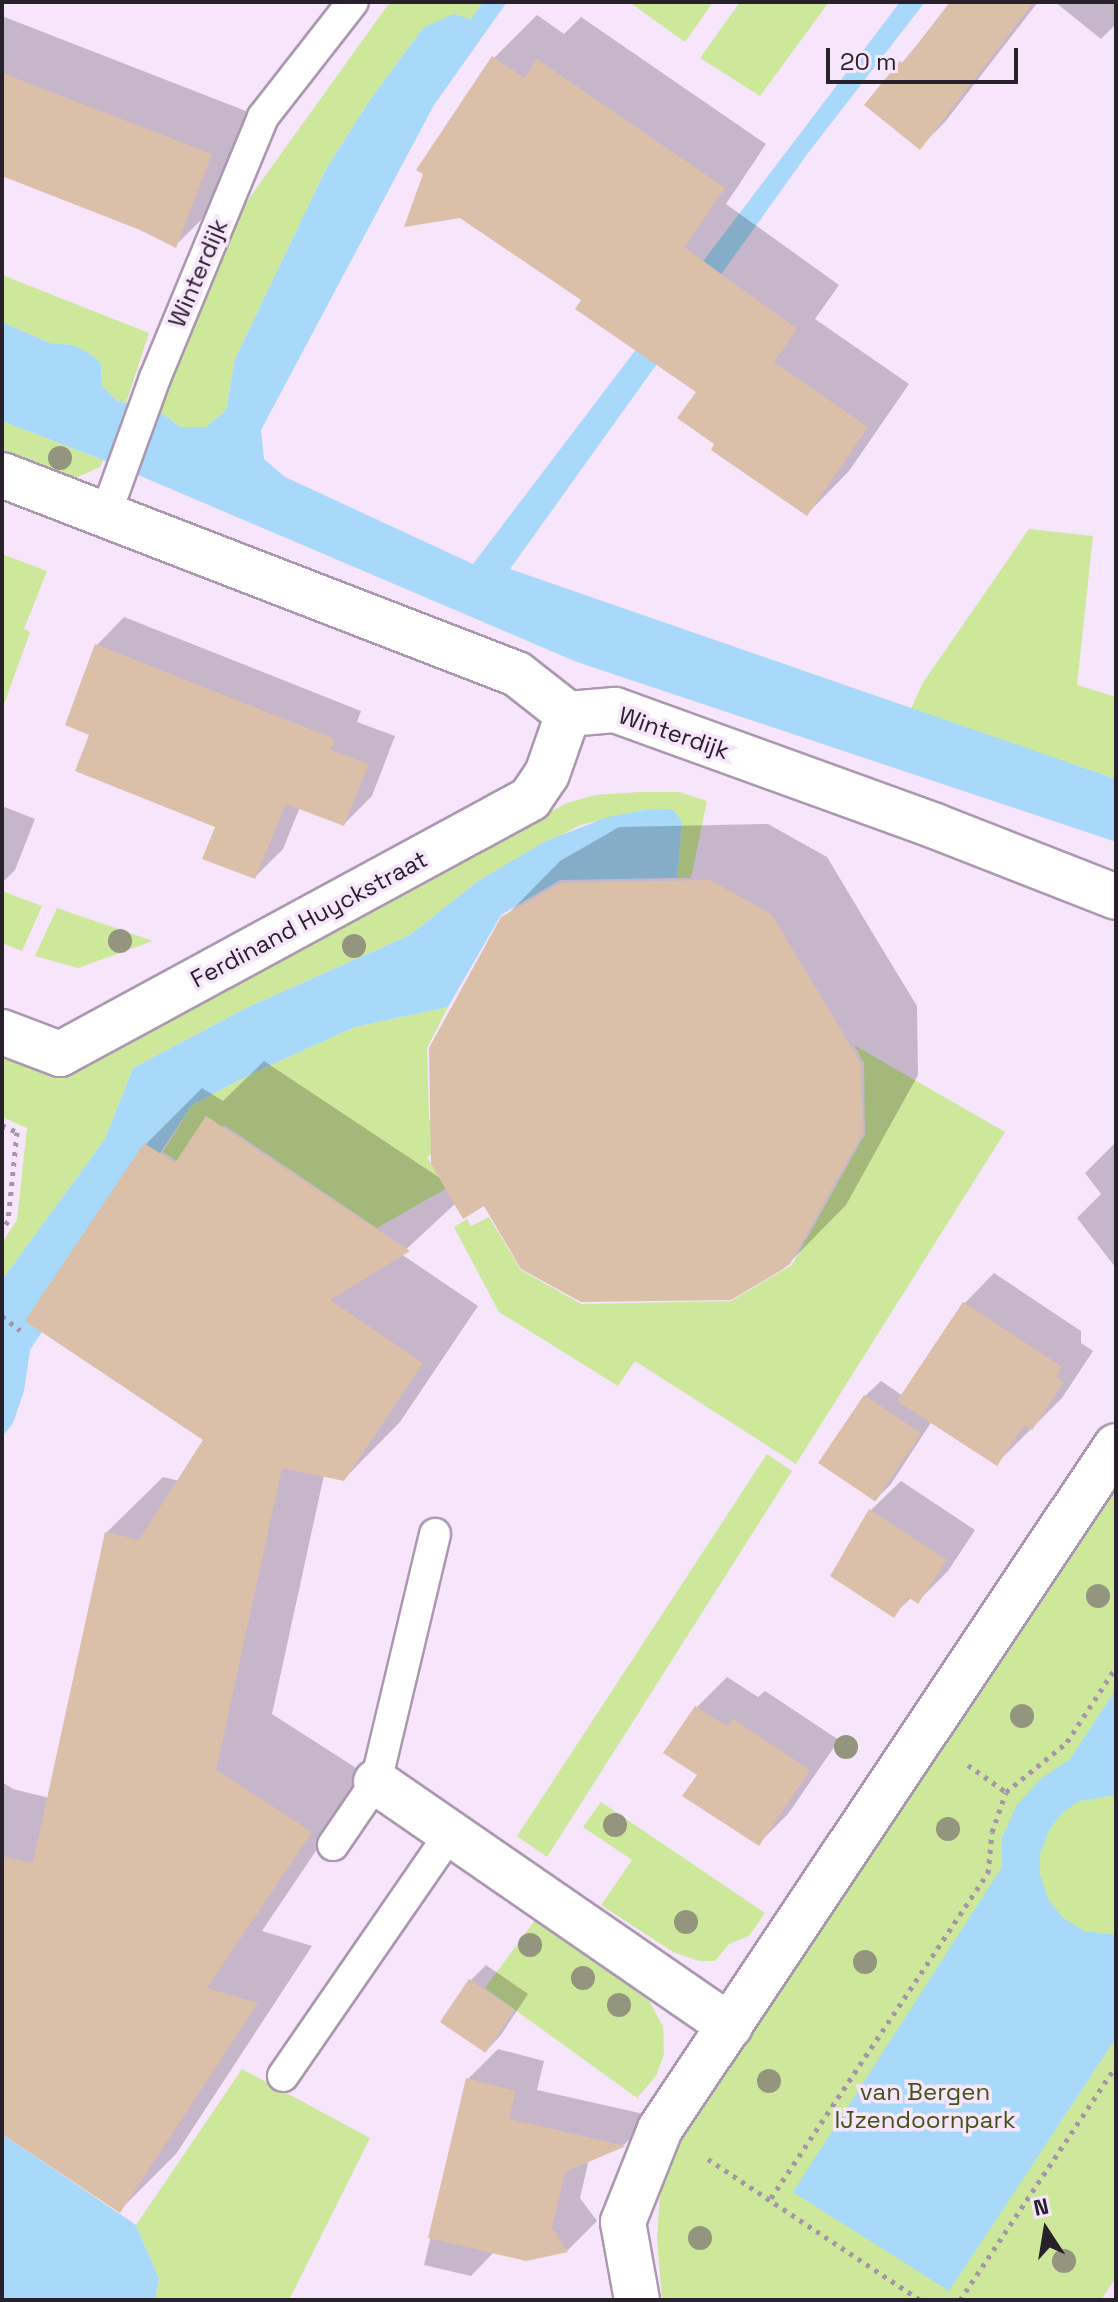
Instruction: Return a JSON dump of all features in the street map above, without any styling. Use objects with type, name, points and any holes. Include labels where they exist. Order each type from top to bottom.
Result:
[{"type":"street","points":[[2,475],[517,674],[568,714]]},
{"type":"street","name":"Winterdijk","points":[[568,714],[615,710],[1116,897]]},
{"type":"street","name":"Ferdinand Huyckstraat","points":[[2,1032],[60,1054],[530,799],[547,774],[568,714]]},
{"type":"street","points":[[637,2300],[623,2222],[660,2129],[1116,1446]]},
{"type":"street","points":[[376,1782],[730,2026]]},
{"type":"lane","name":"Winterdijk","points":[[105,516],[155,378],[263,117],[353,2]]},
{"type":"lane","points":[[333,1845],[376,1782],[435,1534]]},
{"type":"lane","points":[[283,2076],[450,1834]]},
{"type":"path","points":[[2,1125],[17,1132],[8,1221],[2,1230]]},
{"type":"path","points":[[2,1316],[20,1330]]},
{"type":"path","points":[[771,2198],[988,1873],[992,1832],[1006,1792],[1067,1742],[1116,1667]]},
{"type":"path","points":[[960,2300],[1116,2066]]},
{"type":"path","points":[[660,2129],[771,2198],[920,2300]]},
{"type":"green space","points":[[390,2],[483,2],[471,19],[423,28],[370,100],[326,169],[235,359],[226,410],[206,427],[180,427],[158,410],[235,218]]},
{"type":"green space","points":[[629,2],[713,2],[685,42]]},
{"type":"green space","points":[[740,2],[829,2],[760,96],[700,58]]},
{"type":"green space","points":[[2,275],[149,333],[126,403],[117,401],[102,386],[101,364],[72,345],[50,343],[2,322]]},
{"type":"green space","points":[[2,421],[103,460],[100,467],[75,478],[2,449]]},
{"type":"green space","points":[[1029,529],[1093,536],[1077,685],[1116,697],[1116,779],[911,709],[922,684]]},
{"type":"green space","points":[[2,554],[47,571],[24,629],[30,632],[2,710]]},
{"type":"green space","points":[[679,792],[707,801],[691,878],[677,878],[682,821],[644,810],[580,825],[478,881],[410,935],[246,1008],[133,1068],[105,1139],[2,1280],[2,1243],[17,1220],[27,1128],[2,1117],[2,1055],[88,1058],[567,803],[596,795]]},
{"type":"green space","points":[[2,891],[42,906],[22,951],[2,943]]},
{"type":"green space","points":[[57,908],[153,941],[78,968],[35,956]]},
{"type":"green space","points":[[448,1007],[427,1048],[429,1118],[446,1145],[427,1157],[447,1188],[377,1228],[224,1125],[193,1172],[163,1152],[192,1105],[253,1073],[355,1027]]},
{"type":"green space","points":[[854,1045],[1005,1132],[796,1464],[635,1361],[618,1386],[499,1312],[454,1227],[467,1219],[471,1226],[489,1217],[521,1270],[581,1304],[731,1301],[792,1265],[865,1134],[864,1063]]},
{"type":"green space","points":[[767,1454],[792,1471],[547,1857],[517,1836]]},
{"type":"green space","name":"van Bergen IJzendoornpark","points":[[1116,1471],[1116,2277],[1101,2300],[662,2300],[657,2239],[661,2176],[693,2111]]},
{"type":"green space","points":[[601,1802],[765,1913],[749,1936],[729,1944],[715,1961],[699,1961],[673,1952],[601,1905],[632,1860],[583,1827]]},
{"type":"green space","points":[[535,1920],[592,1957],[649,2001],[663,2026],[664,2054],[656,2076],[637,2098],[485,1988]]},
{"type":"green space","points":[[242,2069],[370,2138],[289,2300],[155,2300],[159,2279],[136,2225]]},
{"type":"water","points":[[483,2],[507,2],[434,105],[261,430],[264,459],[285,477],[473,564],[900,2],[925,2],[808,153],[510,569],[1116,779],[1116,842],[577,662],[103,460],[2,421],[2,322],[50,343],[72,345],[89,353],[101,364],[102,386],[117,401],[158,410],[180,427],[206,427],[226,410],[235,359],[326,169],[370,100],[423,28],[453,14],[471,19]]},
{"type":"water","points":[[672,809],[682,821],[677,878],[560,880],[501,915],[448,1007],[355,1027],[253,1073],[192,1105],[30,1350],[24,1391],[13,1423],[2,1437],[2,1280],[105,1139],[133,1068],[246,1008],[410,935],[478,881],[546,841],[608,817],[644,810]]},
{"type":"water","points":[[1116,1689],[1116,1795],[1079,1801],[1061,1814],[1048,1832],[1040,1854],[1040,1875],[1048,1899],[1063,1918],[1084,1931],[1116,1935],[1116,2038],[949,2291],[793,2192],[1002,1867],[1002,1838],[1016,1806],[1042,1778],[1070,1759]]},
{"type":"water","points":[[2,2134],[136,2225],[159,2279],[155,2300],[2,2300]]},
{"type":"building","points":[[950,2],[1034,2],[920,150],[864,105],[900,61],[903,63]]},
{"type":"building","points":[[492,56],[524,78],[537,59],[725,188],[684,247],[797,329],[774,362],[868,427],[807,516],[711,450],[714,444],[677,418],[696,392],[575,309],[581,300],[460,218],[404,227],[423,174],[416,170]]},
{"type":"building","points":[[2,73],[212,154],[176,248],[140,230],[2,176]]},
{"type":"building","points":[[95,644],[335,739],[330,750],[369,764],[344,826],[286,804],[255,879],[202,859],[215,827],[75,771],[89,735],[65,725]]},
{"type":"building","points":[[710,880],[771,914],[822,998],[861,1064],[863,1133],[790,1264],[780,1271],[731,1300],[581,1302],[521,1269],[484,1206],[463,1219],[431,1164],[429,1048],[501,917],[561,883]]},
{"type":"building","points":[[206,1116],[410,1251],[330,1300],[423,1363],[344,1481],[282,1468],[216,1770],[312,1832],[207,1988],[258,2003],[120,2213],[2,2134],[2,1856],[33,1863],[105,1532],[139,1540],[203,1440],[25,1321],[144,1143],[175,1163]]},
{"type":"building","points":[[963,1302],[1062,1367],[1056,1376],[1064,1382],[1032,1430],[1024,1425],[997,1466],[897,1401]]},
{"type":"building","points":[[864,1395],[921,1434],[875,1502],[818,1463]]},
{"type":"building","points":[[869,1509],[947,1560],[918,1604],[908,1597],[894,1618],[830,1576]]},
{"type":"building","points":[[695,1706],[728,1727],[733,1719],[810,1770],[759,1846],[682,1796],[697,1775],[663,1753]]},
{"type":"building","points":[[469,1979],[515,2010],[486,2053],[440,2022]]},
{"type":"building","points":[[466,2078],[516,2091],[509,2119],[626,2146],[565,2172],[552,2228],[568,2252],[526,2261],[428,2238]]}]
